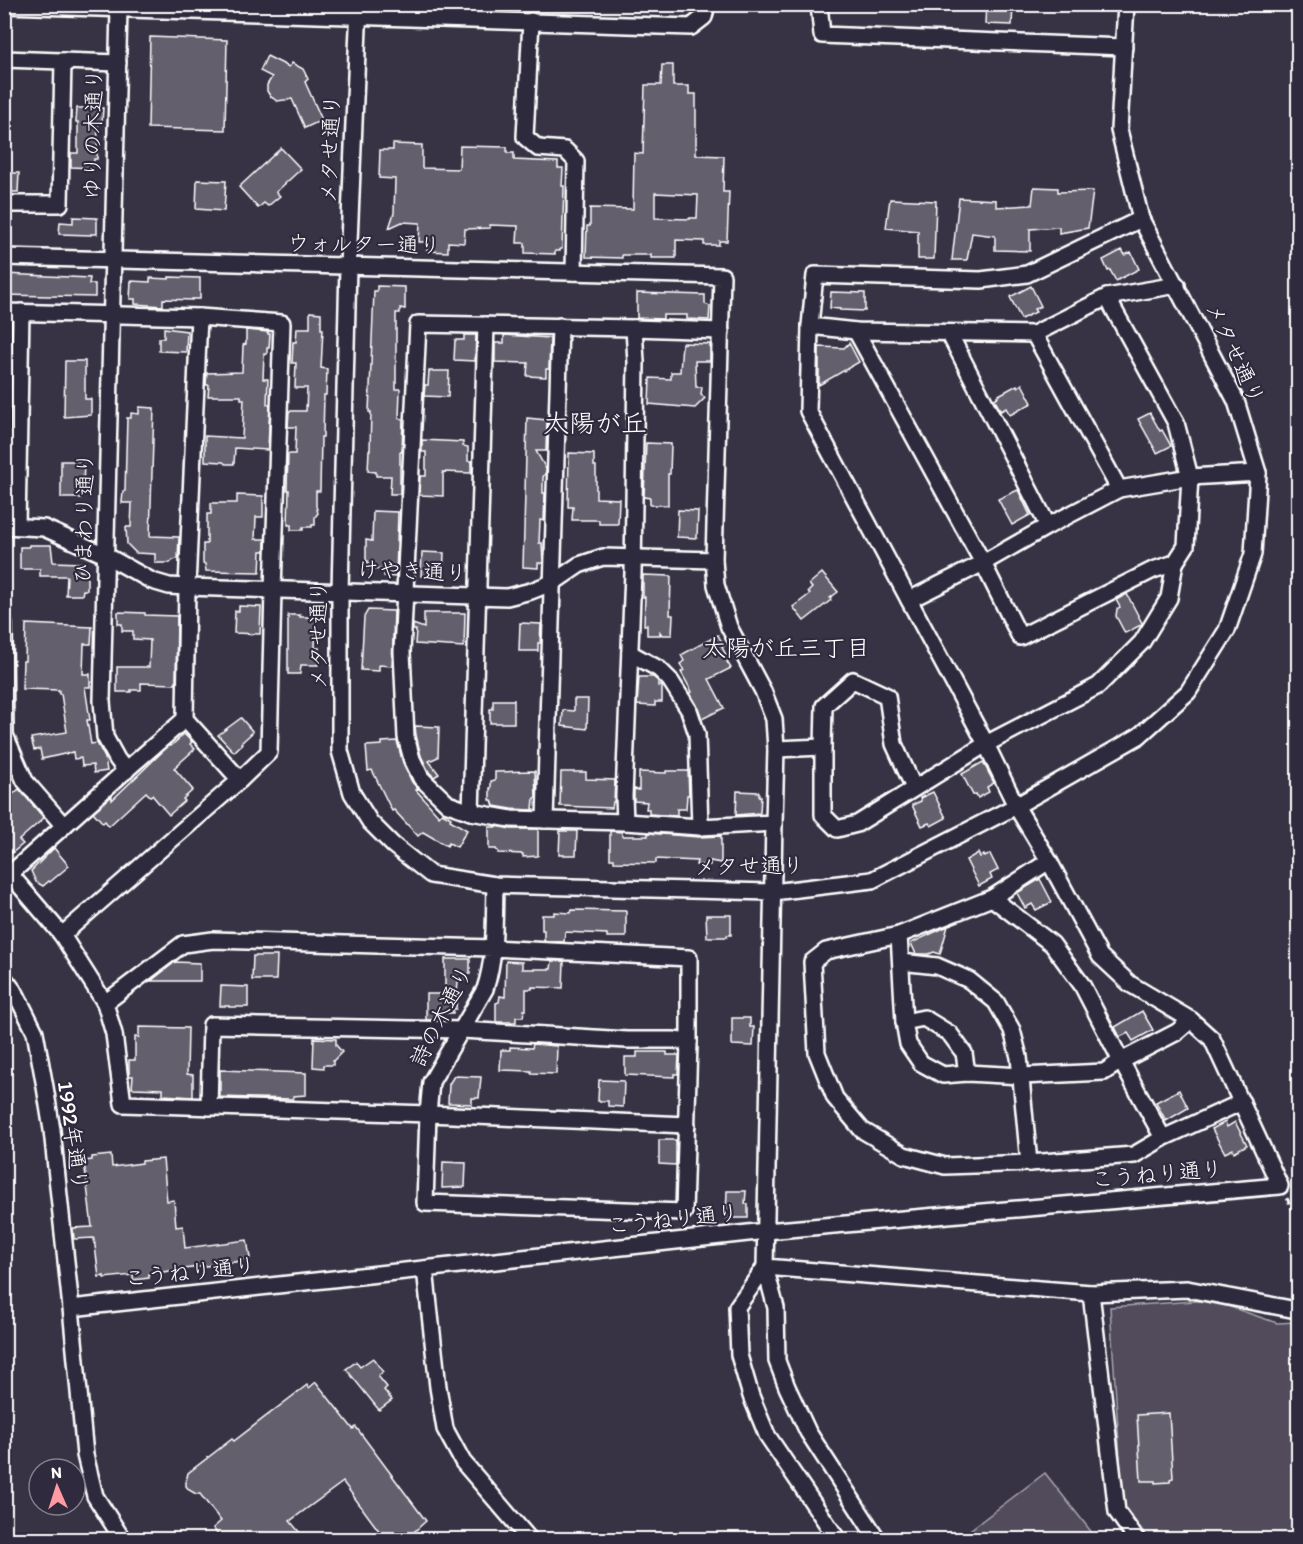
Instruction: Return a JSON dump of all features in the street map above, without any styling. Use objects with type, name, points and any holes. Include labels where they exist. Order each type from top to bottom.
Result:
[{"type":"street","points":[[819,4],[822,35],[1124,47]]},
{"type":"street","name":"メタせ通り","points":[[358,10],[348,266],[340,591],[340,751],[352,792],[370,822],[393,845],[430,875],[495,885],[773,892],[872,880],[1016,806],[1139,736],[1188,692],[1227,630],[1253,554],[1258,473],[1236,401],[1141,219],[1119,130],[1126,4]]},
{"type":"street","points":[[4,5],[119,9],[358,10],[531,21],[691,27],[706,11]]},
{"type":"street","name":"ゆりの木通り","points":[[113,260],[119,9]]},
{"type":"street","points":[[531,21],[525,137],[538,148],[564,150],[576,161],[574,272]]},
{"type":"street","points":[[4,60],[118,63]]},
{"type":"street","points":[[4,204],[60,204],[63,61]]},
{"type":"street","points":[[1141,219],[1027,274],[981,280],[815,276],[810,326],[808,411],[986,744],[1016,806],[1049,861],[1100,956],[1130,984],[1191,1020],[1212,1039],[1280,1186]]},
{"type":"street","name":"ウォルター通り","points":[[4,257],[722,276],[721,331]]},
{"type":"street","name":"ひまわり通り","points":[[113,260],[102,701],[105,737],[126,771]]},
{"type":"street","points":[[810,326],[856,331],[1034,334],[1107,297],[1177,285]]},
{"type":"street","points":[[914,788],[894,744],[887,696],[853,680],[824,706],[824,815],[837,829],[857,824],[986,744],[1098,686],[1142,642],[1169,598],[1175,563],[1186,546],[1190,477],[1176,423],[1107,297]]},
{"type":"street","points":[[4,312],[200,317],[282,323],[269,752],[62,935]]},
{"type":"street","points":[[11,526],[21,312]]},
{"type":"street","points":[[200,317],[187,587],[185,719],[240,780]]},
{"type":"street","points":[[774,824],[700,827],[625,822],[511,819],[471,812],[448,804],[421,778],[412,759],[406,737],[402,652],[418,324],[634,327],[721,331],[714,560],[716,585],[729,627],[763,691],[774,719],[776,748],[765,1267],[776,1308],[777,1360],[808,1432],[878,1539]]},
{"type":"street","points":[[471,812],[486,325]]},
{"type":"street","points":[[545,820],[560,326]]},
{"type":"street","points":[[625,822],[633,558],[636,362],[634,327]]},
{"type":"street","points":[[856,331],[1020,637],[1153,570],[1175,563]]},
{"type":"street","points":[[949,333],[1048,526]]},
{"type":"street","points":[[1034,334],[1119,489]]},
{"type":"street","points":[[909,600],[1119,489],[1190,477],[1258,473]]},
{"type":"street","name":"けやき通り","points":[[11,526],[44,528],[105,555],[152,581],[169,586],[187,587],[507,597],[552,583],[579,565],[603,557],[714,560]]},
{"type":"street","points":[[4,624],[5,735],[25,781],[64,826]]},
{"type":"street","points":[[630,652],[659,669],[670,680],[689,710],[697,734],[700,827]]},
{"type":"street","points":[[105,1004],[183,944],[213,940],[493,948],[689,958],[687,1125],[123,1104],[114,1034],[105,1004],[62,935],[7,870],[64,826],[185,719]]},
{"type":"street","points":[[776,748],[823,747]]},
{"type":"street","points":[[1049,861],[992,898],[899,935],[826,951],[812,962],[818,1053],[835,1098],[862,1130],[904,1155],[945,1166],[1029,1163],[1134,1155],[1163,1138],[1242,1102]]},
{"type":"street","name":"詩の木通り","points":[[495,885],[493,948],[485,989],[432,1082],[428,1114],[425,1203],[684,1212],[687,1125]]},
{"type":"street","points":[[992,898],[1052,944],[1082,985],[1163,1138]]},
{"type":"street","points":[[899,935],[904,1022],[908,1044],[921,1063],[943,1075],[967,1073],[1022,1076],[1104,1072],[1178,1032],[1191,1020]]},
{"type":"street","points":[[901,962],[937,966],[969,980],[996,1002],[1012,1030],[1019,1057],[1029,1163]]},
{"type":"street","name":"1992年通り","points":[[4,978],[16,994],[34,1032],[52,1130],[85,1455],[95,1496],[123,1539]]},
{"type":"street","points":[[904,1022],[924,1018],[950,1034],[964,1053],[967,1073]]},
{"type":"street","points":[[209,1107],[211,1024],[462,1030],[689,1042]]},
{"type":"street","name":"こうねり通り","points":[[71,1308],[766,1231],[1280,1186]]},
{"type":"street","points":[[765,1267],[1091,1293],[1187,1289],[1291,1309],[1299,1308]]},
{"type":"street","points":[[765,1267],[737,1307],[739,1355],[751,1396],[767,1435],[838,1539]]},
{"type":"street","points":[[424,1269],[445,1430],[464,1462],[530,1539]]},
{"type":"street","points":[[1091,1293],[1117,1512],[1137,1539]]},
{"type":"path","points":[[1280,1186],[1292,1209],[1299,1211]]},
{"type":"shaded area","points":[[1210,1300],[1277,1323],[1298,1322],[1298,1539],[1149,1539],[1123,1505],[1110,1307]]},
{"type":"shaded area","points":[[1045,1473],[1097,1539],[958,1539]]},
{"type":"building","points":[[986,4],[1013,4],[1012,25],[985,24]]},
{"type":"building","points":[[150,37],[227,40],[225,130],[148,128]]},
{"type":"building","points":[[267,56],[289,67],[292,63],[303,69],[308,79],[305,82],[322,120],[305,128],[292,99],[277,101],[270,96],[267,85],[272,77],[260,71]]},
{"type":"building","points":[[662,65],[673,65],[673,86],[689,86],[689,94],[696,94],[696,155],[724,156],[723,192],[729,192],[727,241],[719,241],[719,245],[704,245],[704,241],[676,240],[676,258],[651,258],[651,255],[622,255],[622,258],[586,257],[590,208],[633,209],[634,153],[643,154],[645,85],[661,85]],"holes":[[[655,193],[698,195],[697,218],[655,218]]]},
{"type":"building","points":[[77,108],[103,108],[102,123],[98,122],[97,159],[94,159],[93,168],[71,167],[71,153],[78,153]]},
{"type":"building","points":[[393,144],[422,145],[422,168],[459,169],[460,146],[507,147],[507,153],[514,153],[514,160],[558,162],[558,168],[563,168],[562,186],[564,186],[562,249],[555,251],[555,254],[525,253],[525,243],[517,243],[518,226],[490,225],[490,228],[465,229],[464,243],[448,242],[448,252],[427,251],[427,242],[419,242],[420,223],[402,222],[389,228],[394,213],[395,179],[379,178],[380,150],[393,150]]},
{"type":"building","points":[[281,148],[301,169],[276,192],[280,196],[268,206],[264,203],[258,208],[239,187]]},
{"type":"building","points":[[4,173],[19,173],[18,192],[4,192]]},
{"type":"building","points":[[197,180],[226,181],[224,211],[196,209]]},
{"type":"building","points":[[1034,187],[1058,188],[1058,192],[1093,191],[1088,228],[1059,233],[1059,227],[1030,229],[1030,251],[995,250],[995,236],[972,233],[967,260],[952,260],[959,198],[996,200],[996,207],[1032,205]]},
{"type":"building","points":[[890,199],[936,201],[934,259],[918,259],[918,231],[886,228]]},
{"type":"building","points":[[73,217],[97,218],[97,234],[59,234],[60,222],[73,223]]},
{"type":"building","points":[[1122,250],[1125,255],[1131,252],[1139,269],[1116,281],[1103,260]]},
{"type":"building","points":[[4,274],[90,278],[89,284],[95,284],[95,297],[4,295]]},
{"type":"building","points":[[169,277],[200,278],[200,299],[163,299],[163,306],[135,304],[135,299],[130,299],[131,281],[150,282],[150,278],[169,279]]},
{"type":"building","points":[[377,286],[405,287],[405,309],[400,308],[400,313],[396,313],[396,389],[400,389],[399,418],[403,419],[400,494],[390,494],[391,476],[376,476],[376,472],[368,471],[374,291],[377,291]]},
{"type":"building","points":[[1031,286],[1041,306],[1034,309],[1036,312],[1021,319],[1010,297]]},
{"type":"building","points":[[831,292],[865,293],[865,311],[830,308]]},
{"type":"building","points":[[637,293],[705,295],[705,304],[710,306],[709,320],[687,319],[687,315],[663,315],[663,319],[637,318]]},
{"type":"building","points":[[310,312],[321,313],[321,329],[323,329],[321,368],[327,369],[323,437],[321,437],[320,491],[316,491],[318,513],[315,517],[315,525],[303,527],[303,530],[291,530],[291,525],[288,525],[288,454],[295,454],[296,427],[288,427],[289,411],[306,411],[307,388],[295,388],[296,363],[292,363],[293,342],[296,342],[297,328],[310,328]]},
{"type":"building","points":[[164,328],[187,331],[186,352],[159,351],[159,338],[164,338]]},
{"type":"building","points":[[246,330],[270,334],[269,348],[267,348],[267,354],[264,354],[263,379],[268,379],[267,404],[270,404],[268,450],[235,448],[234,464],[205,461],[205,436],[242,438],[244,399],[241,399],[241,396],[208,396],[209,385],[206,385],[207,373],[242,372]]},
{"type":"building","points":[[464,335],[476,335],[475,361],[454,360],[455,340],[464,340]]},
{"type":"building","points":[[504,335],[550,338],[549,369],[546,369],[546,377],[527,376],[528,363],[495,362],[495,343],[504,343]]},
{"type":"building","points":[[682,343],[710,344],[710,361],[695,361],[696,387],[702,387],[701,395],[705,398],[695,408],[649,404],[650,378],[671,379],[671,372],[680,372]]},
{"type":"building","points":[[849,343],[859,362],[819,385],[819,347],[844,348]]},
{"type":"building","points":[[65,361],[85,361],[85,399],[91,399],[91,415],[64,417]]},
{"type":"building","points":[[429,371],[449,371],[448,397],[424,396]]},
{"type":"building","points":[[1022,384],[1032,403],[1010,415],[1006,408],[1001,411],[994,399]]},
{"type":"building","points":[[139,407],[154,408],[150,536],[179,537],[178,559],[170,563],[155,563],[155,554],[136,553],[127,544],[126,527],[131,527],[132,503],[122,503],[123,491],[125,491],[127,418],[131,418],[131,413],[139,414]]},
{"type":"building","points":[[1150,413],[1171,446],[1157,453],[1138,419]]},
{"type":"building","points":[[527,418],[547,420],[546,451],[536,451],[546,469],[543,477],[544,521],[540,520],[539,543],[542,543],[543,563],[538,563],[538,568],[523,567]]},
{"type":"building","points":[[422,440],[463,442],[463,446],[468,447],[471,473],[443,472],[443,496],[419,495],[420,476],[426,476],[426,452],[422,452]]},
{"type":"building","points":[[646,443],[671,444],[668,505],[650,505],[650,498],[644,497]]},
{"type":"building","points":[[569,453],[594,454],[596,498],[619,499],[618,524],[599,524],[599,520],[572,520],[573,507],[568,507]]},
{"type":"building","points":[[61,461],[84,461],[81,498],[61,498]]},
{"type":"building","points":[[1018,490],[1030,515],[1012,525],[998,499]]},
{"type":"building","points":[[237,495],[263,496],[263,517],[256,517],[255,539],[265,539],[265,551],[261,551],[260,572],[206,571],[203,563],[203,544],[207,544],[207,514],[211,514],[211,503],[237,503]]},
{"type":"building","points":[[678,510],[698,511],[697,538],[677,537]]},
{"type":"building","points":[[373,511],[398,512],[396,577],[384,576],[385,570],[368,569],[366,540],[372,541]]},
{"type":"building","points":[[29,545],[51,545],[53,562],[81,563],[80,571],[87,571],[87,590],[83,590],[82,595],[66,595],[67,576],[40,576],[40,569],[20,569],[20,547],[29,547]]},
{"type":"building","points":[[422,552],[444,553],[443,577],[421,576]]},
{"type":"building","points":[[822,573],[838,592],[804,621],[793,607],[810,594],[808,592],[812,588],[809,584]]},
{"type":"building","points":[[643,575],[671,576],[672,635],[662,635],[660,632],[660,635],[647,635],[647,625],[644,625]]},
{"type":"building","points":[[1127,594],[1142,623],[1125,633],[1116,616],[1117,609],[1120,607],[1116,600]]},
{"type":"building","points":[[239,606],[261,607],[260,634],[234,633],[235,611],[239,611]]},
{"type":"building","points":[[368,610],[394,611],[392,666],[379,665],[379,671],[361,670],[364,617]]},
{"type":"building","points":[[118,612],[177,616],[176,684],[141,683],[141,690],[117,692],[117,667],[149,667],[150,640],[133,639],[133,631],[122,631],[122,624],[118,624]]},
{"type":"building","points":[[424,613],[465,613],[464,647],[415,644],[416,630],[413,630],[413,624],[424,628]]},
{"type":"building","points":[[288,615],[316,617],[315,648],[319,648],[318,665],[301,665],[300,674],[288,674]]},
{"type":"building","points":[[520,623],[541,624],[538,651],[519,651]]},
{"type":"building","points":[[26,624],[92,627],[91,644],[84,644],[83,674],[90,674],[90,687],[85,687],[90,720],[87,720],[91,744],[97,743],[105,758],[107,771],[94,773],[93,765],[82,766],[81,758],[74,759],[73,752],[42,759],[40,749],[34,750],[31,738],[67,732],[59,690],[22,689]]},
{"type":"building","points":[[718,635],[731,668],[709,679],[724,708],[702,719],[690,693],[692,692],[681,672],[684,670],[680,664],[684,661],[681,655]]},
{"type":"building","points":[[639,677],[653,677],[658,681],[658,686],[662,686],[662,702],[655,702],[655,706],[637,705]]},
{"type":"building","points":[[574,699],[588,699],[587,729],[562,726],[563,710],[574,711]]},
{"type":"building","points":[[493,700],[514,700],[514,723],[490,723],[490,709],[493,709]]},
{"type":"building","points":[[241,718],[253,732],[234,752],[218,735]]},
{"type":"building","points":[[415,726],[439,727],[438,757],[429,761],[439,774],[434,777],[421,756]]},
{"type":"building","points":[[184,734],[195,749],[174,768],[193,790],[183,799],[185,801],[169,815],[152,795],[146,792],[109,826],[105,821],[103,823],[93,812],[112,796],[112,800]]},
{"type":"building","points":[[397,741],[403,763],[418,789],[416,790],[439,816],[442,813],[467,830],[457,847],[449,843],[447,846],[423,832],[418,836],[394,810],[392,811],[372,770],[368,771],[366,746]]},
{"type":"building","points":[[983,762],[994,783],[987,787],[989,792],[978,798],[976,794],[973,795],[962,774]]},
{"type":"building","points":[[535,771],[536,798],[534,798],[533,810],[494,806],[490,800],[490,788],[491,781],[495,780],[495,772]]},
{"type":"building","points":[[666,771],[688,771],[689,795],[687,795],[686,809],[677,809],[677,816],[649,814],[649,809],[646,809],[647,802],[634,801],[634,789],[639,790],[639,772],[666,773]]},
{"type":"building","points":[[561,772],[586,772],[586,779],[615,780],[612,808],[560,806]]},
{"type":"building","points":[[19,789],[44,818],[19,840],[23,844],[12,853],[4,844],[4,802]]},
{"type":"building","points":[[737,791],[759,792],[759,797],[761,796],[760,813],[736,815]]},
{"type":"building","points":[[933,792],[946,818],[931,826],[929,823],[922,826],[912,805]]},
{"type":"building","points":[[489,827],[511,829],[538,829],[538,856],[523,857],[523,854],[498,853],[496,849],[489,849]]},
{"type":"building","points":[[560,831],[577,831],[576,855],[559,855]]},
{"type":"building","points":[[610,831],[622,832],[622,836],[648,836],[648,833],[699,837],[721,836],[721,863],[710,861],[710,865],[696,865],[697,861],[656,859],[656,863],[614,862],[614,859],[610,859]]},
{"type":"building","points":[[54,848],[69,866],[43,886],[36,882],[31,871]]},
{"type":"building","points":[[978,853],[980,857],[990,854],[998,870],[990,874],[992,879],[979,886],[966,860]]},
{"type":"building","points":[[1040,879],[1052,902],[1036,910],[1032,904],[1025,908],[1017,893]]},
{"type":"building","points":[[572,910],[626,911],[626,937],[565,932],[564,942],[544,941],[542,915],[554,915],[554,912],[571,913]]},
{"type":"building","points":[[706,915],[731,915],[731,935],[707,937]]},
{"type":"building","points":[[948,926],[940,954],[934,952],[916,954],[911,943]]},
{"type":"building","points":[[253,956],[277,956],[276,980],[252,980]]},
{"type":"building","points":[[445,959],[470,959],[470,974],[464,974],[464,981],[458,981],[456,1009],[453,1009],[453,1013],[439,1013],[439,1020],[426,1020],[426,994],[445,994]]},
{"type":"building","points":[[506,961],[522,962],[522,969],[551,969],[552,961],[564,961],[563,988],[532,987],[532,989],[526,989],[526,1010],[524,1010],[523,1017],[516,1017],[516,1022],[496,1022],[496,1003],[499,1002],[500,996],[505,997]]},
{"type":"building","points":[[175,962],[200,963],[200,981],[151,981]]},
{"type":"building","points":[[221,986],[248,987],[248,1007],[220,1006]]},
{"type":"building","points":[[1142,1011],[1153,1030],[1133,1041],[1128,1033],[1120,1037],[1115,1027]]},
{"type":"building","points":[[732,1018],[750,1018],[750,1027],[754,1027],[753,1046],[732,1045]]},
{"type":"building","points":[[139,1027],[188,1028],[187,1074],[193,1075],[193,1097],[163,1095],[163,1089],[132,1088],[133,1076],[129,1076],[129,1060],[135,1060],[135,1037],[139,1037]]},
{"type":"building","points":[[314,1038],[336,1039],[336,1045],[342,1052],[333,1061],[333,1065],[324,1065],[324,1068],[313,1067]]},
{"type":"building","points":[[533,1044],[557,1046],[556,1074],[500,1070],[501,1050],[510,1050],[510,1047],[532,1048]]},
{"type":"building","points":[[637,1052],[667,1052],[667,1055],[679,1055],[678,1074],[674,1074],[674,1077],[625,1075],[625,1057],[637,1057]]},
{"type":"building","points":[[220,1070],[306,1073],[306,1095],[293,1096],[293,1099],[220,1097]]},
{"type":"building","points":[[454,1076],[481,1077],[479,1098],[472,1098],[472,1104],[448,1103],[449,1084]]},
{"type":"building","points":[[599,1080],[624,1081],[623,1107],[608,1106],[608,1101],[598,1101]]},
{"type":"building","points":[[1179,1090],[1188,1108],[1166,1121],[1156,1102]]},
{"type":"building","points":[[1225,1122],[1227,1127],[1235,1122],[1247,1145],[1234,1152],[1233,1149],[1225,1153],[1212,1129]]},
{"type":"building","points":[[659,1140],[676,1140],[676,1165],[659,1164]]},
{"type":"building","points":[[111,1155],[112,1167],[163,1159],[167,1201],[174,1200],[176,1227],[183,1226],[185,1248],[247,1240],[250,1258],[149,1274],[149,1278],[133,1280],[133,1275],[99,1277],[94,1238],[74,1239],[73,1228],[92,1227],[84,1161],[92,1160],[92,1157]]},
{"type":"building","points":[[443,1162],[466,1163],[465,1187],[442,1188]]},
{"type":"building","points":[[727,1191],[746,1191],[745,1204],[748,1204],[748,1218],[726,1218]]},
{"type":"building","points":[[373,1358],[383,1372],[378,1376],[387,1387],[384,1390],[392,1400],[379,1410],[346,1369],[356,1362],[360,1367]]},
{"type":"building","points":[[316,1382],[353,1429],[356,1427],[426,1521],[406,1539],[385,1539],[343,1482],[290,1521],[305,1539],[221,1539],[213,1528],[221,1521],[200,1494],[189,1490],[186,1486],[188,1473],[307,1385],[309,1388]]},
{"type":"building","points":[[1169,1413],[1173,1478],[1170,1482],[1141,1481],[1137,1415]]},
{"type":"district","name":"太陽が丘","points":[[595,423]]},
{"type":"district","name":"太陽が丘三丁目","points":[[786,647]]}]
